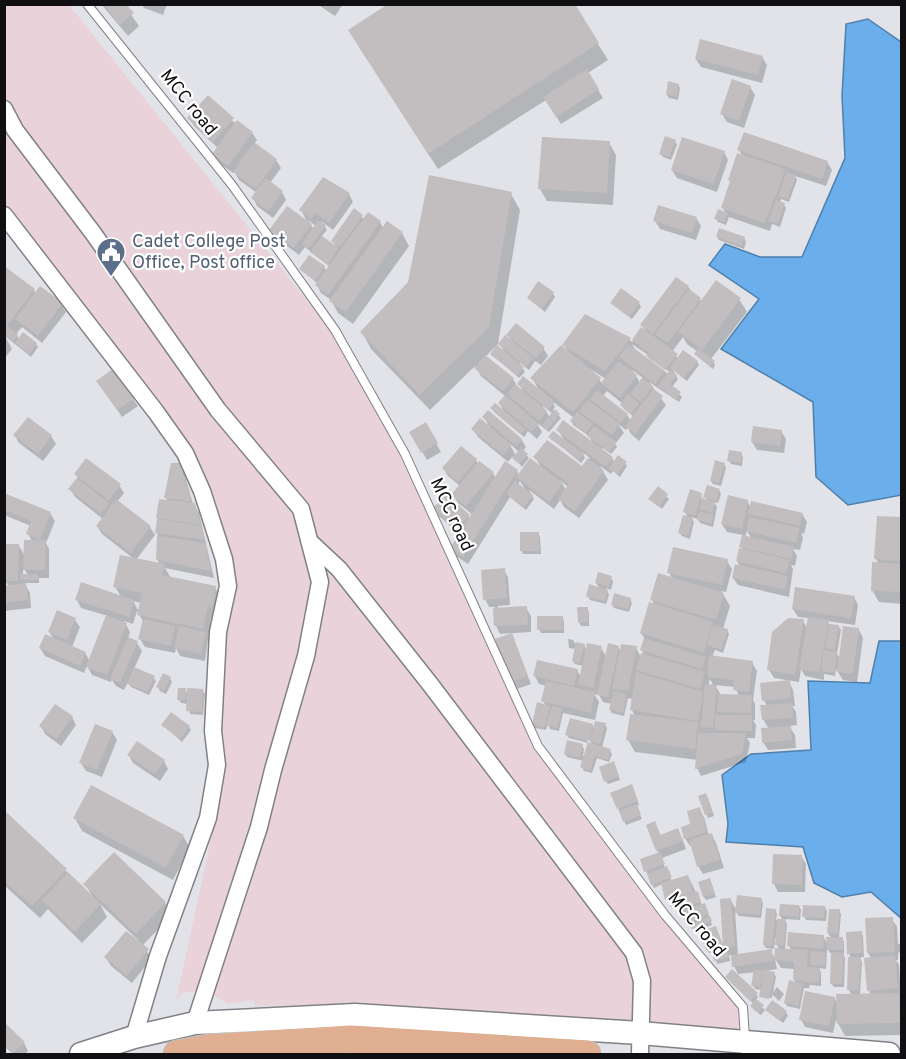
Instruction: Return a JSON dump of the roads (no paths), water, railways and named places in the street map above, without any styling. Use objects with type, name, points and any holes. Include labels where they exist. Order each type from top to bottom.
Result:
[{"type":"highway","points":[[177,1054],[209,1048],[351,1039],[587,1054]]},
{"type":"main road","points":[[81,1054],[134,1037],[195,1023],[355,1015],[640,1044],[889,1054]]},
{"type":"street","points":[[4,109],[15,130],[93,233],[218,410],[301,509],[320,582],[306,656],[273,770],[260,827],[195,1023]]},
{"type":"street","points":[[4,215],[185,453],[202,491],[224,559],[228,586],[218,632],[213,731],[217,765],[208,818],[158,956],[134,1037]]},
{"type":"street","points":[[309,541],[339,569],[423,675],[634,953],[642,981],[640,1044]]},
{"type":"lane","name":"MCC road","points":[[87,4],[232,185],[335,330],[405,454],[538,746],[665,915],[743,1006],[745,1049]]},
{"type":"water","points":[[868,19],[901,42],[902,495],[848,505],[816,477],[813,402],[721,349],[759,299],[709,265],[725,244],[760,257],[802,257],[845,158],[842,96],[846,24]]},
{"type":"water","points":[[879,641],[901,641],[901,918],[871,892],[842,897],[814,883],[803,847],[726,842],[728,824],[722,775],[751,754],[811,750],[808,681],[870,683]]},
{"type":"place","name":"Cadet College Post Office, Post office","points":[[111,278]]}]
